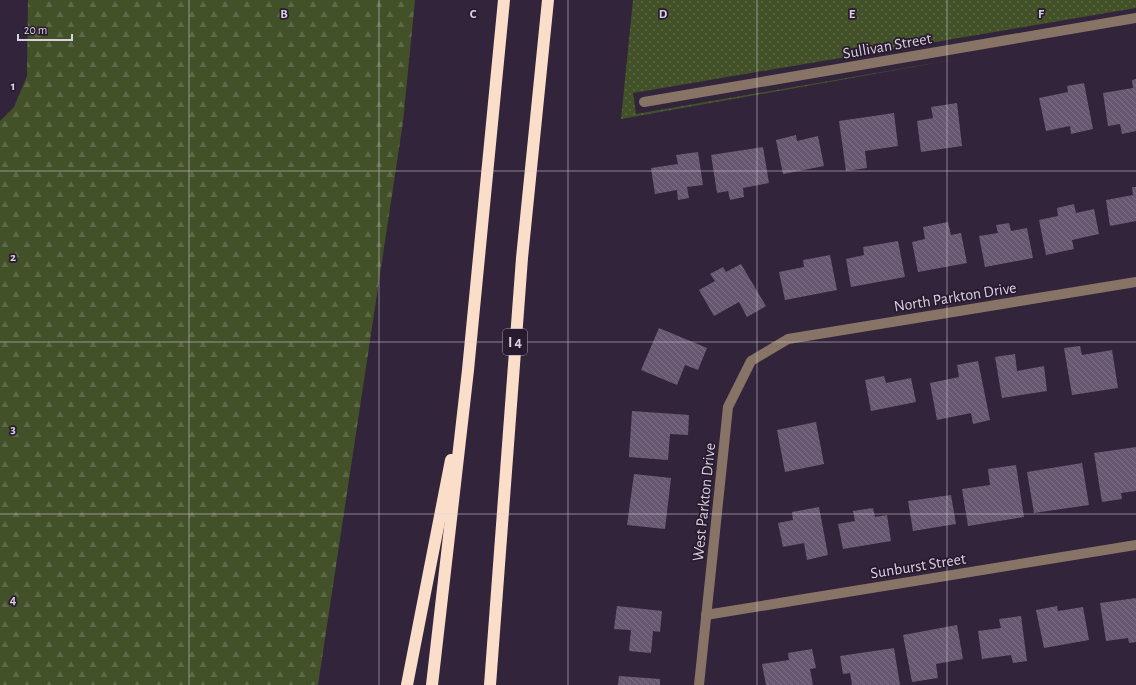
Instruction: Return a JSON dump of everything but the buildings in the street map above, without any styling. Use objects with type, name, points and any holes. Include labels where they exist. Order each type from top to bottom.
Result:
[{"type":"highway","points":[[432,685],[468,370],[504,0]]},
{"type":"highway","name":"I 4","points":[[490,685],[522,258],[548,0]]},
{"type":"highway","points":[[407,685],[468,370]]},
{"type":"street","name":"Sullivan Street","points":[[644,102],[1136,18]]},
{"type":"street","name":"North Parkton Drive","points":[[780,344],[788,339],[1136,282]]},
{"type":"street","name":"West Parkton Drive","points":[[698,685],[728,407],[751,361],[780,344]]},
{"type":"street","name":"Sunburst Street","points":[[706,614],[1136,545]]},
{"type":"green space","points":[[28,0],[415,0],[403,122],[318,685],[0,685],[0,121],[14,107],[27,76]]},
{"type":"green space","points":[[633,0],[1136,0],[1136,8],[633,93],[636,114],[969,57],[621,119]]}]
